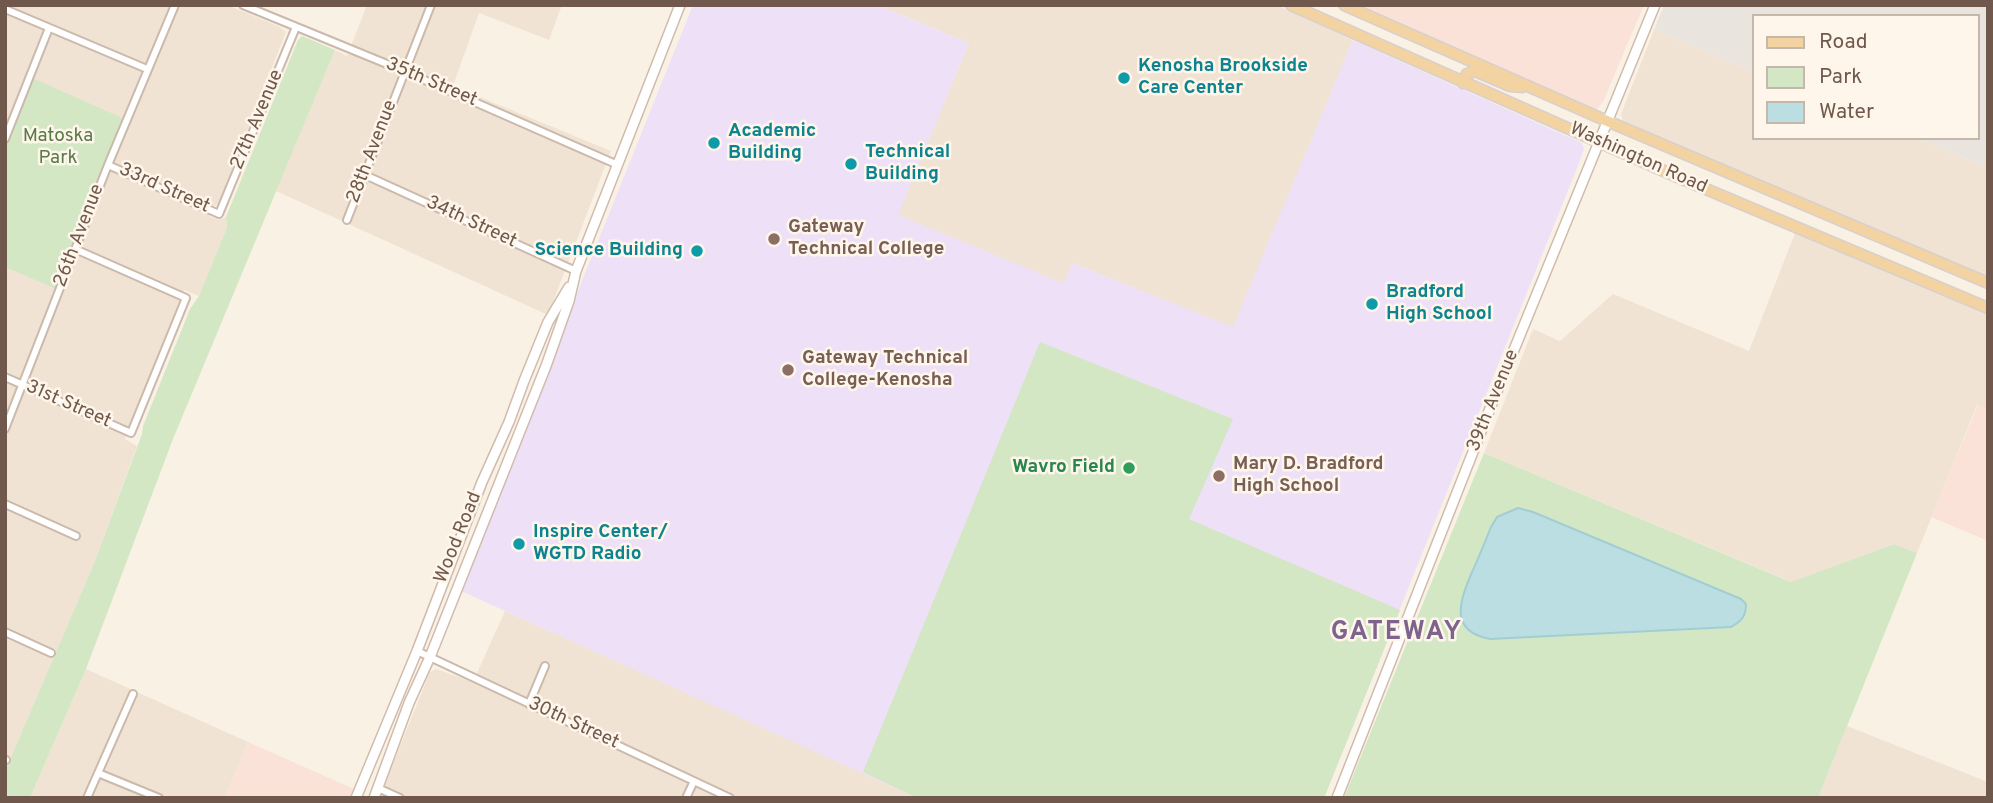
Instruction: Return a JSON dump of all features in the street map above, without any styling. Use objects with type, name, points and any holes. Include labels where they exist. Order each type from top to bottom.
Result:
[{"type":"main road","name":"Washington Road","points":[[1291,5],[1598,142],[1988,308]]},
{"type":"main road","name":"Washington Road","points":[[1344,5],[1988,284]]},
{"type":"main road","points":[[1464,83],[1467,74],[1475,71],[1510,86],[1529,87]]},
{"type":"street","name":"26th Avenue","points":[[5,429],[108,165],[175,5]]},
{"type":"street","name":"35th Street","points":[[243,5],[404,71],[618,165]]},
{"type":"street","name":"28th Avenue","points":[[347,220],[431,5]]},
{"type":"street","name":"Wood Road","points":[[374,798],[541,377],[569,301],[576,271],[680,5]]},
{"type":"street","name":"39th Avenue","points":[[1337,798],[1655,5]]},
{"type":"street","points":[[5,9],[147,69]]},
{"type":"street","name":"27th Avenue","points":[[219,214],[296,27]]},
{"type":"street","points":[[5,139],[49,28]]},
{"type":"street","name":"33rd Street","points":[[108,165],[219,214]]},
{"type":"street","name":"34th Street","points":[[365,175],[576,271]]},
{"type":"street","name":"31st Street","points":[[5,377],[131,433],[186,298],[75,248]]},
{"type":"street","name":"Wood Road","points":[[356,798],[417,650],[443,577],[509,422],[523,381],[559,301],[572,283]]},
{"type":"street","points":[[5,504],[76,536]]},
{"type":"street","points":[[5,632],[51,653]]},
{"type":"street","name":"30th Street","points":[[417,650],[730,798]]},
{"type":"street","points":[[529,704],[545,666]]},
{"type":"street","points":[[87,798],[133,694]]},
{"type":"street","points":[[99,773],[159,798]]},
{"type":"street","points":[[687,798],[694,781]]},
{"type":"street","points":[[378,788],[400,798]]},
{"type":"shaded area","points":[[5,5],[227,5],[278,26],[286,32],[221,198],[217,205],[213,206],[209,216],[219,220],[226,217],[227,227],[199,296],[184,290],[125,439],[137,446],[95,561],[5,771]]},
{"type":"shaded area","points":[[367,5],[562,5],[549,40],[479,13],[453,86],[611,151],[548,315],[276,191],[335,50],[347,56]]},
{"type":"shaded area","points":[[693,5],[877,5],[969,43],[898,215],[1063,283],[1072,263],[1233,327],[1353,40],[1582,143],[1584,149],[1579,163],[1324,798],[917,798],[461,591]]},
{"type":"shaded area","points":[[877,5],[1276,5],[1353,40],[1234,328],[1072,263],[1063,284],[897,215],[969,43]]},
{"type":"shaded area","points":[[1360,5],[1644,5],[1603,102],[1596,110]]},
{"type":"shaded area","points":[[1664,5],[1988,5],[1988,168],[1921,140],[1979,140],[1979,14],[1752,14],[1752,71],[1654,30]]},
{"type":"shaded area","points":[[1654,30],[1752,71],[1752,140],[1921,140],[1988,168],[1988,277],[1623,121],[1621,114]]},
{"type":"shaded area","points":[[1795,233],[1988,314],[1988,409],[1977,405],[1917,553],[1894,544],[1792,582],[1484,453],[1533,329],[1560,341],[1613,294],[1749,351]]},
{"type":"shaded area","points":[[1978,405],[1988,409],[1988,541],[1931,517]]},
{"type":"shaded area","points":[[505,611],[917,798],[379,798],[430,672],[436,669],[473,682]]},
{"type":"shaded area","points":[[86,669],[248,742],[225,798],[30,798]]},
{"type":"shaded area","points":[[1847,726],[1988,782],[1988,798],[1818,798]]},
{"type":"shaded area","points":[[248,742],[354,789],[351,798],[225,798]]},
{"type":"green space","points":[[302,36],[335,50],[173,439],[86,669],[30,798],[5,798],[5,771],[95,561],[143,426],[190,309],[199,296],[227,227],[226,217],[298,40]]},
{"type":"green space","name":"Matoska Park","points":[[30,77],[127,120],[59,290],[5,267],[5,139]]},
{"type":"green space","points":[[1040,342],[1233,419],[1189,519],[1400,610],[1324,798],[917,798],[863,772]]},
{"type":"green space","points":[[1484,453],[1791,582],[1894,544],[1917,553],[1818,798],[1344,798]]},
{"type":"water","points":[[1518,508],[1741,599],[1746,604],[1744,615],[1731,627],[1490,639],[1477,635],[1463,622],[1461,604],[1464,594],[1497,517]]},
{"type":"place","name":"Kenosha Brookside Care Center","points":[[1124,78]]},
{"type":"place","name":"Academic Building","points":[[714,143]]},
{"type":"place","name":"Technical Building","points":[[851,164]]},
{"type":"place","name":"Gateway Technical College","points":[[774,239]]},
{"type":"place","name":"Science Building","points":[[697,251]]},
{"type":"place","name":"Bradford High School","points":[[1372,304]]},
{"type":"place","name":"Gateway Technical College-Kenosha","points":[[788,370]]},
{"type":"place","name":"Wavro Field","points":[[1129,468]]},
{"type":"place","name":"Mary D. Bradford High School","points":[[1219,476]]},
{"type":"place","name":"Inspire Center/ WGTD Radio","points":[[519,544]]},
{"type":"district","name":"GATEWAY","points":[[1397,634]]}]
